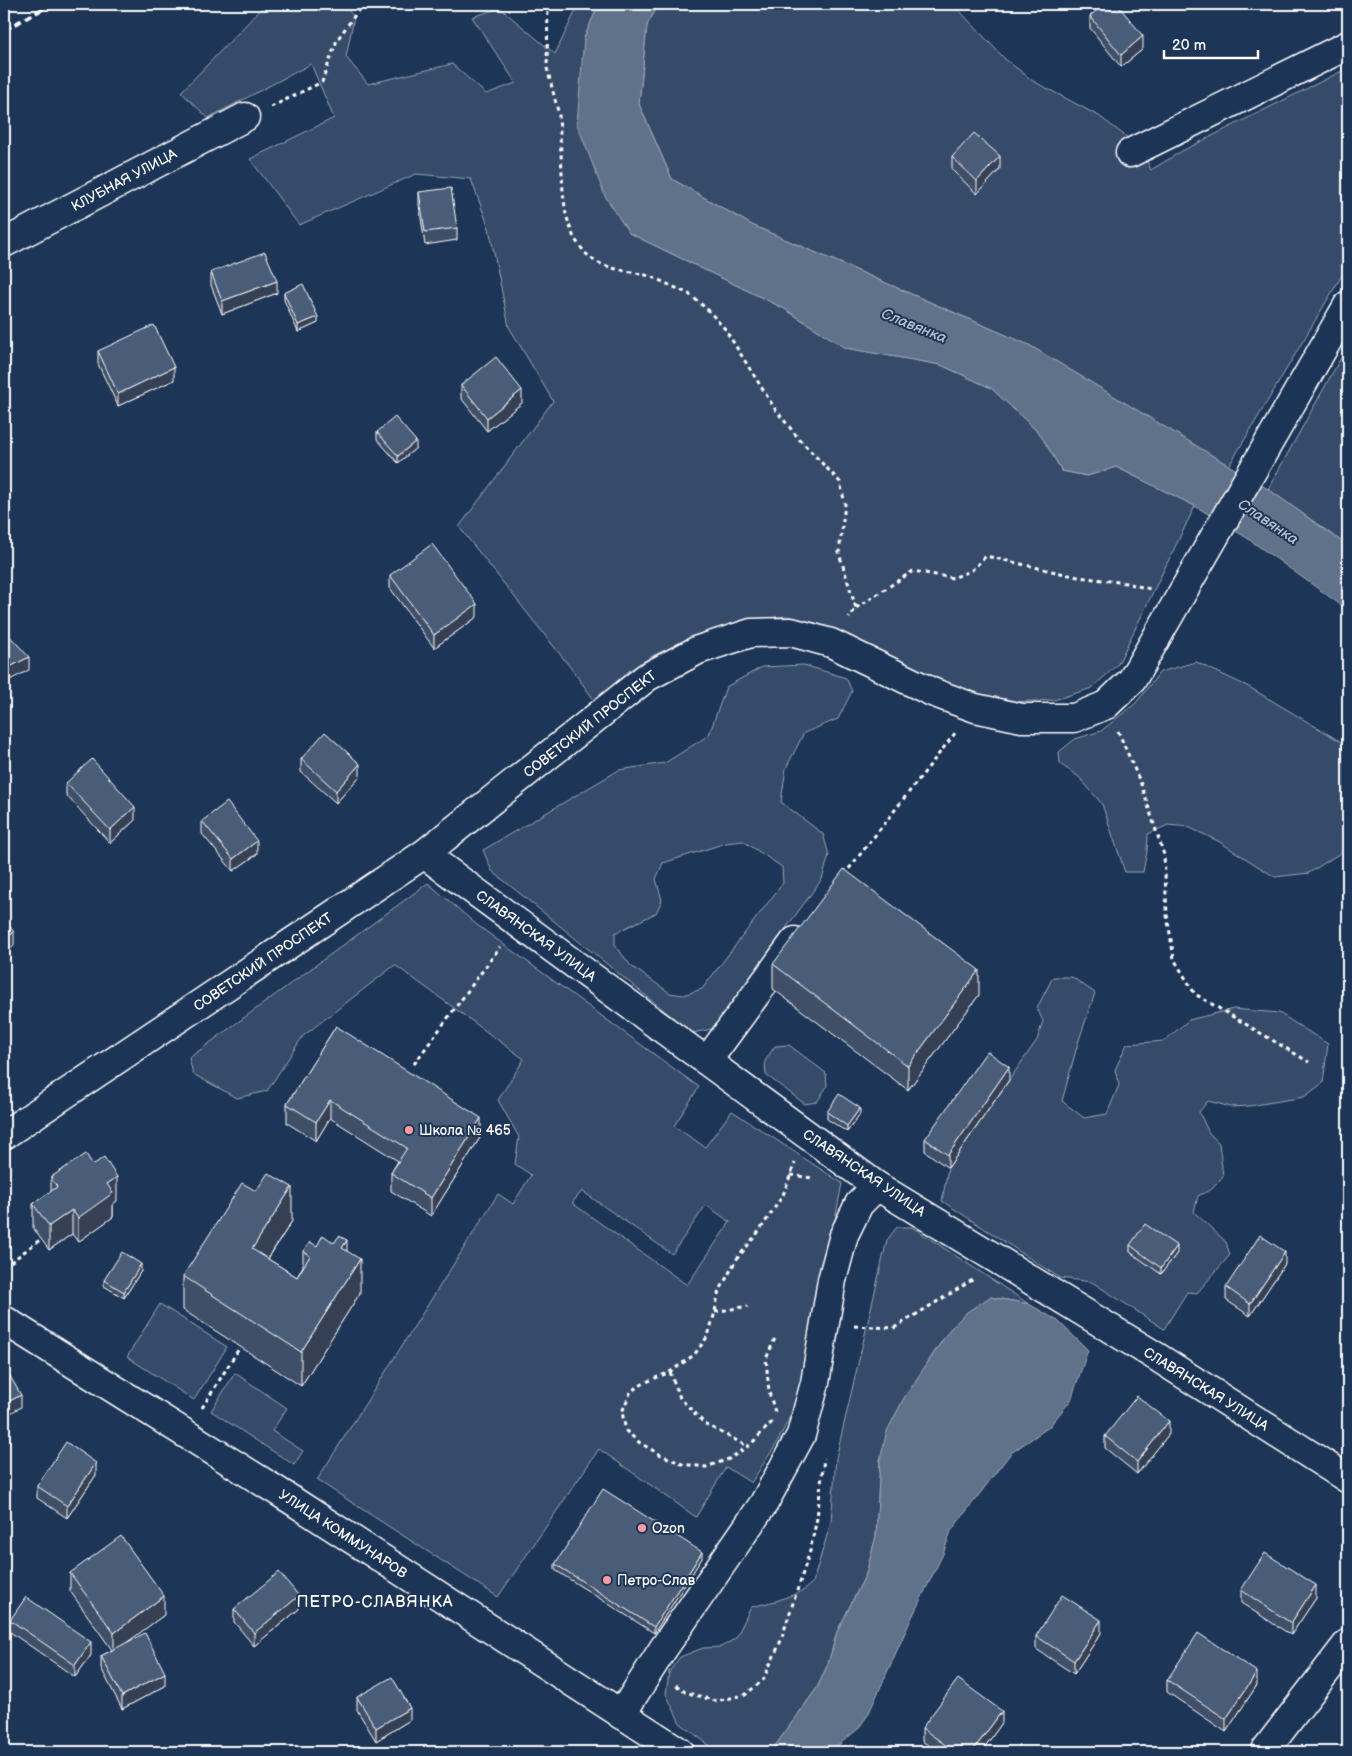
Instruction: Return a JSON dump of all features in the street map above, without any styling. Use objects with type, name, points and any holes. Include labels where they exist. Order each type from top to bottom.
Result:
[{"type":"street","points":[[1130,153],[1348,44]]},
{"type":"street","name":"КЛУБНАЯ УЛИЦА","points":[[4,243],[245,117]]},
{"type":"street","name":"СОВЕТСКИЙ ПРОСПЕКТ","points":[[4,1135],[424,854],[646,677],[698,650],[751,633],[791,632],[831,643],[932,692],[975,708],[1022,718],[1074,718],[1106,705],[1132,680],[1348,305]]},
{"type":"street","name":"СЛАВЯНСКАЯ УЛИЦА","points":[[424,854],[877,1186],[1156,1357],[1348,1479]]},
{"type":"street","points":[[707,1061],[808,922]]},
{"type":"street","points":[[622,1715],[663,1649],[764,1503],[801,1435],[814,1383],[832,1280],[844,1235],[859,1204],[877,1186]]},
{"type":"street","name":"УЛИЦА КОММУНАРОВ","points":[[4,1320],[290,1499],[680,1752]]},
{"type":"street","points":[[1264,1752],[1348,1644]]},
{"type":"path","points":[[245,117],[286,101],[322,82],[337,40],[363,4]]},
{"type":"path","points":[[548,4],[547,68],[561,128],[561,164],[566,215],[574,238],[585,253],[596,262],[612,268],[650,276],[689,294],[708,310],[725,329],[775,409],[799,439],[840,482],[845,504],[839,553],[856,608]]},
{"type":"path","points":[[831,643],[856,608],[913,570],[953,578],[972,570],[986,556],[1078,577],[1126,583],[1180,596]]},
{"type":"path","points":[[1106,705],[1141,784],[1164,855],[1167,915],[1174,959],[1195,994],[1309,1062]]},
{"type":"path","points":[[842,877],[975,708]]},
{"type":"path","points":[[414,1064],[518,923]]},
{"type":"path","points":[[776,1336],[766,1359],[769,1392],[776,1418],[748,1446],[729,1459],[706,1467],[682,1464],[640,1443],[626,1431],[622,1412],[631,1391],[646,1382],[670,1372],[694,1355],[708,1336],[718,1294],[736,1260],[760,1230],[783,1196],[806,1134]]},
{"type":"path","points":[[4,1267],[41,1239]]},
{"type":"path","points":[[854,1326],[894,1328],[980,1276]]},
{"type":"path","points":[[715,1312],[748,1306]]},
{"type":"path","points":[[184,1433],[240,1347]]},
{"type":"path","points":[[670,1372],[680,1398],[705,1424],[748,1446]]},
{"type":"shaded area","points":[[266,4],[343,4],[354,17],[346,57],[368,84],[452,64],[486,94],[516,83],[472,17],[500,8],[555,54],[576,10],[570,4],[599,4],[584,38],[629,233],[783,308],[846,348],[941,365],[991,388],[1040,434],[1062,471],[1087,476],[1116,467],[1195,506],[1118,664],[1092,688],[1054,700],[1012,702],[979,699],[880,655],[820,624],[787,616],[748,620],[710,631],[654,655],[630,670],[595,701],[459,527],[553,401],[509,327],[489,228],[471,179],[416,174],[299,225],[250,159],[334,118],[311,64],[208,118],[181,92]]},
{"type":"shaded area","points":[[659,4],[953,4],[1005,59],[1033,81],[1099,116],[1140,147],[1151,170],[1182,151],[1348,68],[1348,265],[1229,466],[1029,345],[752,225],[672,179],[639,104],[647,25]]},
{"type":"shaded area","points":[[1348,345],[1348,546],[1268,489]]},
{"type":"shaded area","points":[[1196,662],[1249,687],[1348,746],[1348,848],[1309,873],[1275,877],[1218,841],[1188,827],[1168,825],[1148,834],[1143,872],[1125,872],[1102,804],[1079,777],[1060,764],[1059,752],[1075,739],[1101,731],[1136,703],[1160,672]]},
{"type":"shaded area","points":[[804,665],[846,678],[852,691],[838,719],[804,733],[786,768],[781,802],[823,834],[829,855],[822,879],[712,1029],[692,1033],[492,871],[483,850],[619,770],[665,763],[709,735],[726,687],[762,667]],"holes":[[[743,841],[782,867],[783,883],[702,989],[683,995],[670,993],[631,966],[615,945],[615,933],[656,913],[662,900],[656,879],[663,863],[726,843]]]},
{"type":"shaded area","points":[[428,883],[477,925],[699,1087],[674,1126],[705,1147],[732,1111],[842,1183],[802,1392],[777,1443],[751,1483],[726,1467],[696,1517],[599,1449],[498,1597],[317,1480],[498,1194],[513,1204],[531,1175],[515,1164],[519,1137],[498,1100],[524,1059],[395,965],[303,1036],[267,1091],[237,1098],[193,1074],[189,1058]],"holes":[[[582,1191],[672,1254],[706,1205],[730,1222],[687,1285],[572,1203]]]},
{"type":"shaded area","points":[[1053,977],[1072,977],[1095,993],[1078,1043],[1062,1101],[1084,1118],[1107,1114],[1119,1085],[1115,1070],[1127,1044],[1164,1041],[1189,1020],[1233,1009],[1279,1013],[1328,1044],[1323,1083],[1304,1097],[1231,1107],[1208,1101],[1199,1112],[1209,1133],[1219,1143],[1223,1176],[1212,1189],[1198,1196],[1194,1212],[1226,1242],[1230,1255],[1197,1293],[1187,1292],[1164,1329],[1092,1282],[1060,1278],[942,1201],[948,1168],[1037,1040],[1043,1021],[1037,1008]]},
{"type":"shaded area","points":[[789,1045],[826,1073],[827,1086],[817,1102],[805,1104],[766,1075],[765,1061],[775,1046]]},
{"type":"shaded area","points":[[897,1227],[912,1227],[1029,1304],[990,1297],[950,1329],[928,1362],[880,1460],[876,1536],[866,1574],[837,1632],[828,1664],[817,1688],[775,1746],[775,1752],[718,1752],[680,1723],[666,1694],[669,1672],[680,1657],[703,1648],[721,1647],[736,1638],[751,1607],[776,1601],[803,1591],[813,1582],[831,1522],[836,1458],[887,1240]]},
{"type":"shaded area","points":[[160,1304],[227,1347],[194,1400],[127,1357]]},
{"type":"shaded area","points":[[235,1373],[287,1408],[272,1431],[303,1451],[294,1465],[211,1411]]},
{"type":"water","name":"Славянка","points":[[599,4],[659,4],[647,25],[639,104],[672,179],[752,225],[1029,345],[1268,489],[1348,546],[1348,610],[1247,538],[1195,506],[1116,467],[1087,476],[1062,471],[1040,434],[991,388],[941,365],[846,348],[783,308],[629,233],[605,196],[577,124],[584,38]]},
{"type":"water","points":[[990,1297],[1029,1304],[1058,1321],[1088,1350],[1071,1400],[1049,1427],[1011,1453],[951,1531],[943,1554],[868,1715],[858,1729],[830,1752],[775,1752],[775,1746],[817,1688],[828,1664],[837,1632],[866,1574],[876,1536],[880,1460],[887,1431],[904,1398],[950,1329],[967,1312]]},
{"type":"building","points":[[1104,4],[1117,4],[1143,36],[1121,55],[1090,16]]},
{"type":"building","points":[[974,133],[1000,156],[977,181],[952,157]]},
{"type":"building","points":[[451,188],[457,228],[425,232],[419,192]]},
{"type":"building","points":[[265,252],[277,281],[222,301],[211,272]]},
{"type":"building","points":[[303,284],[318,317],[298,325],[284,293]]},
{"type":"building","points":[[154,325],[174,367],[118,394],[98,351]]},
{"type":"building","points":[[496,357],[522,390],[487,418],[461,385]]},
{"type":"building","points":[[395,417],[416,441],[398,456],[377,432]]},
{"type":"building","points":[[432,544],[477,604],[434,635],[390,575]]},
{"type":"building","points":[[4,632],[29,657],[4,670]]},
{"type":"building","points":[[325,732],[360,764],[336,791],[301,759]]},
{"type":"building","points":[[92,759],[135,807],[110,830],[66,783]]},
{"type":"building","points":[[227,802],[257,841],[233,859],[202,821]]},
{"type":"building","points":[[844,869],[979,970],[908,1066],[773,964]]},
{"type":"building","points":[[4,919],[14,932],[4,940]]},
{"type":"building","name":"Школа № 465","points":[[336,1026],[481,1118],[431,1198],[391,1173],[407,1148],[330,1100],[316,1122],[287,1104]]},
{"type":"building","points":[[987,1051],[1009,1067],[948,1155],[925,1139]]},
{"type":"building","points":[[839,1094],[860,1108],[847,1126],[827,1112]]},
{"type":"building","points":[[86,1154],[93,1165],[104,1157],[117,1177],[107,1184],[113,1193],[78,1218],[72,1210],[49,1226],[33,1204],[57,1187],[51,1177]]},
{"type":"building","points":[[268,1173],[292,1187],[252,1249],[297,1277],[310,1256],[303,1251],[310,1242],[317,1246],[323,1235],[334,1243],[339,1236],[347,1240],[342,1248],[360,1259],[301,1352],[183,1276],[242,1183],[256,1191]]},
{"type":"building","points":[[1145,1224],[1177,1246],[1161,1268],[1130,1245]]},
{"type":"building","points":[[1260,1235],[1285,1252],[1250,1304],[1226,1287]]},
{"type":"building","points":[[122,1252],[141,1264],[124,1292],[104,1280]]},
{"type":"building","points":[[4,1366],[21,1395],[4,1404]]},
{"type":"building","points":[[1137,1396],[1169,1421],[1137,1462],[1105,1436]]},
{"type":"building","points":[[66,1442],[96,1463],[67,1506],[37,1486]]},
{"type":"building","points":[[603,1489],[702,1552],[654,1627],[555,1564]]},
{"type":"building","points":[[121,1536],[164,1596],[114,1633],[70,1573]]},
{"type":"building","points":[[1265,1553],[1316,1585],[1291,1623],[1241,1590]]},
{"type":"building","points":[[279,1572],[299,1596],[254,1633],[234,1609]]},
{"type":"building","points":[[1062,1595],[1101,1620],[1074,1661],[1036,1636]]},
{"type":"building","points":[[26,1597],[91,1642],[75,1665],[10,1620]]},
{"type":"building","points":[[145,1633],[165,1673],[122,1696],[101,1656]]},
{"type":"building","points":[[1198,1633],[1257,1672],[1226,1719],[1167,1680]]},
{"type":"building","points":[[392,1677],[410,1708],[376,1728],[357,1697]]},
{"type":"building","points":[[958,1679],[1002,1711],[972,1752],[955,1752],[922,1728]]},
{"type":"railway","points":[[4,7],[10,4]]},
{"type":"railway","points":[[4,30],[52,4]]},
{"type":"place","name":"Школа № 465","points":[[409,1130]]},
{"type":"place","name":"Ozon","points":[[642,1528]]},
{"type":"place","name":"Петро-Слав","points":[[607,1580]]},
{"type":"district","name":"ПЕТРО-СЛАВЯНКА","points":[[375,1602]]}]
